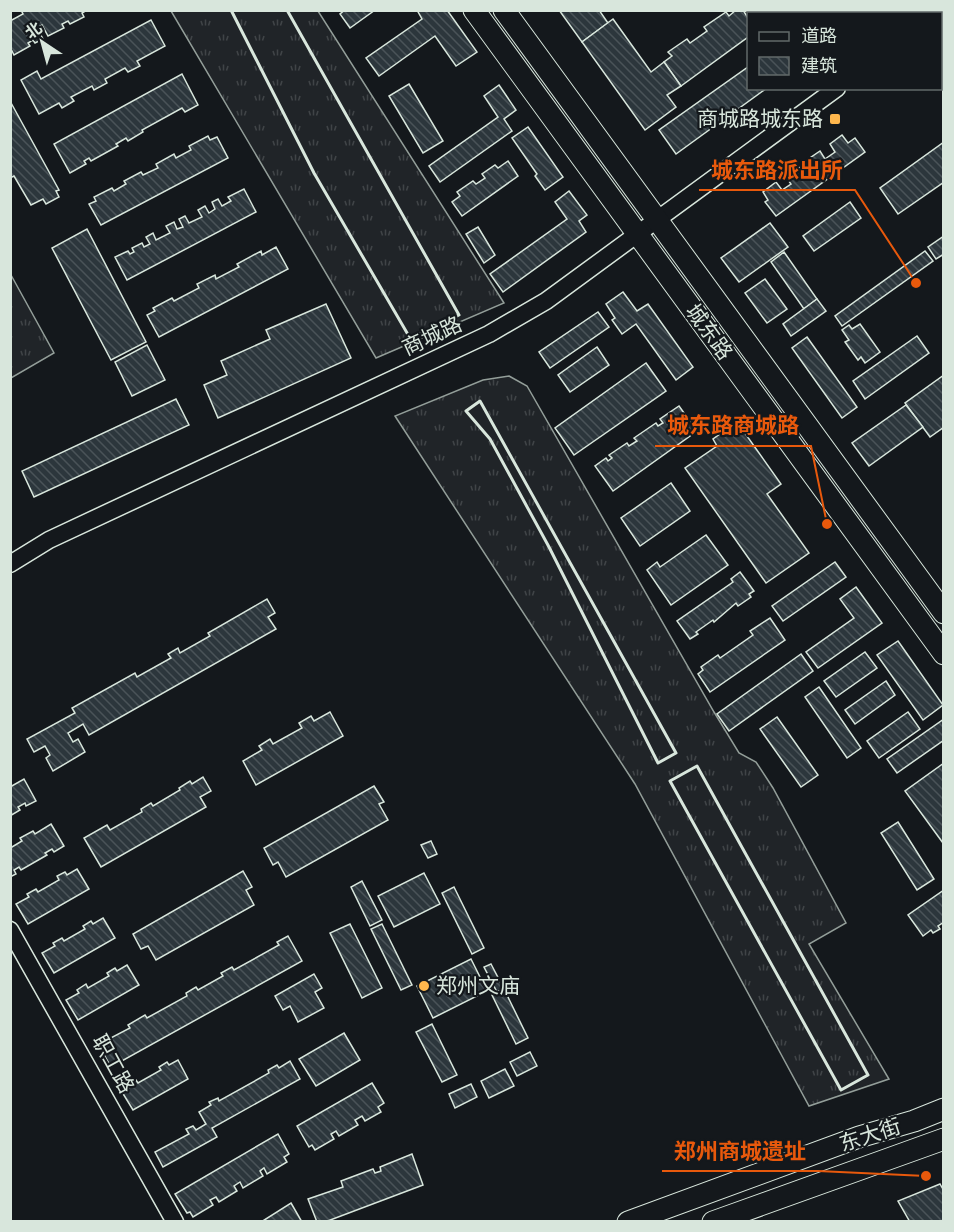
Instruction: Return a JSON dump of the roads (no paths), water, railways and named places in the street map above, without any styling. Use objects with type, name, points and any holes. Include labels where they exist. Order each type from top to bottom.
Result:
[{"type":"main road","name":"城东路","points":[[474,10],[944,654]]},
{"type":"main road","name":"城东路","points":[[504,10],[944,613]]},
{"type":"main road","name":"东大街","points":[[628,1221],[859,1137],[914,1121],[944,1109]]},
{"type":"main road","name":"东大街","points":[[713,1221],[944,1138]]},
{"type":"street","name":"商城路","points":[[10,564],[49,540],[489,334],[546,301],[834,90]]},
{"type":"street","name":"职工路","points":[[10,930],[175,1221]]},
{"type":"place","name":"商城路城东路","points":[[835,119]]},
{"type":"place","name":"城东路派出所","points":[[916,283]]},
{"type":"place","name":"城东路商城路","points":[[827,524]]},
{"type":"place","name":"郑州文庙","points":[[424,986]]},
{"type":"place","name":"郑州商城遗址","points":[[926,1176]]}]
